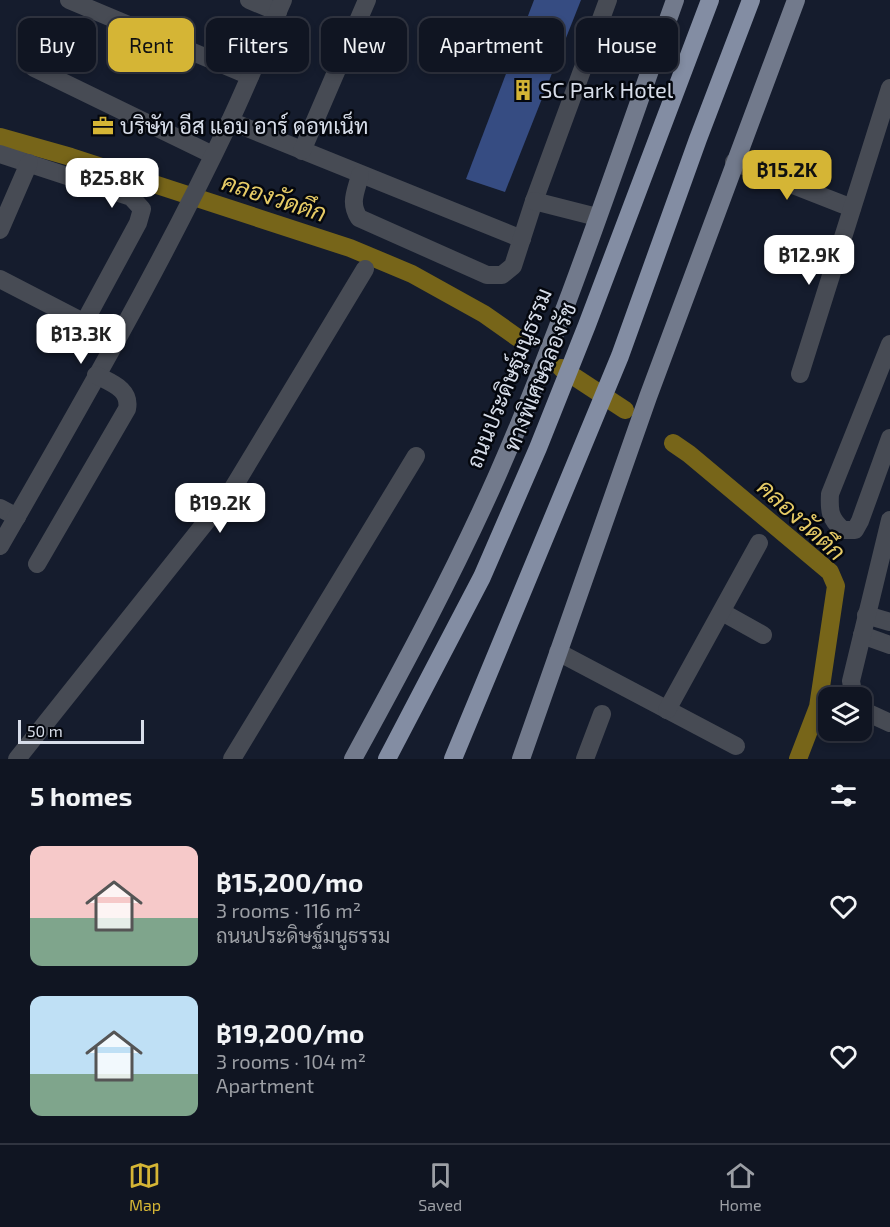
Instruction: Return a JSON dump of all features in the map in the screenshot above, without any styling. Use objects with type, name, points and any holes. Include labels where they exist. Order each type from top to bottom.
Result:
[{"type":"highway","name":"ทางพิเศษฉลองรัช","points":[[387,759],[482,577],[538,448],[710,0]]},
{"type":"highway","points":[[460,756],[484,686],[620,356],[694,149],[751,0]]},
{"type":"main road","name":"ถนนประดิษฐ์มนูธรรม","points":[[353,759],[459,557],[497,476],[535,384],[675,0]]},
{"type":"main road","points":[[521,759],[734,162],[796,0]]},
{"type":"street","points":[[69,0],[250,76]]},
{"type":"street","points":[[0,546],[116,339],[230,121],[280,6],[249,0]]},
{"type":"street","points":[[302,151],[367,0]]},
{"type":"street","points":[[360,175],[354,199],[354,209],[359,218],[487,275],[502,275],[513,266],[534,201],[608,0]]},
{"type":"street","points":[[40,72],[213,155]]},
{"type":"street","points":[[800,374],[890,88]]},
{"type":"street","points":[[230,121],[522,239]]},
{"type":"street","points":[[0,154],[132,197],[142,209],[138,223],[85,321]]},
{"type":"street","points":[[734,162],[852,208]]},
{"type":"street","points":[[0,230],[28,163]]},
{"type":"street","points":[[534,201],[597,217]]},
{"type":"street","points":[[17,759],[233,488],[365,269]]},
{"type":"street","points":[[0,279],[116,339]]},
{"type":"street","points":[[890,345],[830,494],[829,511],[834,522],[843,530],[855,530],[860,521],[890,438]]},
{"type":"street","points":[[37,564],[127,409],[125,393],[96,375]]},
{"type":"street","points":[[231,759],[416,456]]},
{"type":"street","points":[[0,508],[17,517]]},
{"type":"street","points":[[852,687],[851,681],[866,615],[889,525]]},
{"type":"street","points":[[668,710],[759,543]]},
{"type":"street","points":[[722,612],[763,635]]},
{"type":"street","points":[[866,615],[890,622]]},
{"type":"street","points":[[862,635],[890,645]]},
{"type":"street","points":[[558,652],[736,746]]},
{"type":"street","points":[[585,759],[602,714]]},
{"type":"street","points":[[872,715],[890,723]]},
{"type":"building","name":"SC Park Hotel","points":[[534,0],[581,0],[564,43],[564,18],[527,18]]},
{"type":"building","name":"SC Park Hotel","points":[[507,72],[552,72],[505,192],[466,179]]},
{"type":"waterway","name":"คลองวัดตึก","points":[[0,137],[71,157],[350,248],[412,274],[484,314],[518,338]]},
{"type":"waterway","name":"คลองวัดตึก","points":[[561,368],[625,410]]},
{"type":"waterway","name":"คลองวัดตึก","points":[[673,443],[830,572],[836,586],[818,707],[798,759]]},
{"type":"place","name":"SC Park Hotel","points":[[523,90]]},
{"type":"place","name":"บริษัท อีส แอม อาร์ ดอทเน็ท","points":[[103,126]]}]
